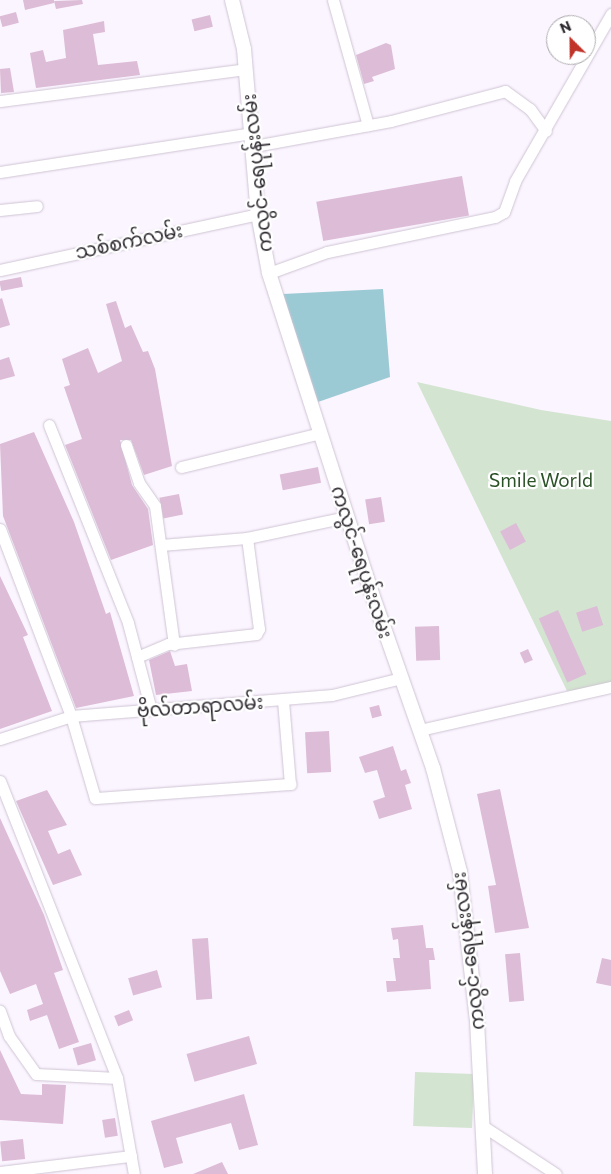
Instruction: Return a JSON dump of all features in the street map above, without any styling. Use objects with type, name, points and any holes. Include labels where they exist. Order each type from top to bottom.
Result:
[{"type":"street","name":"ကလွင်-ရေပုန်းလမ်း","points":[[232,0],[246,69],[258,214],[269,273],[347,517],[420,730],[460,872],[477,1021],[485,1174]]},
{"type":"street","points":[[333,0],[368,125]]},
{"type":"street","points":[[269,273],[327,252],[494,217],[508,204],[516,181],[611,14]]},
{"type":"street","points":[[0,101],[246,69]]},
{"type":"street","points":[[0,172],[368,125],[505,91],[530,109],[546,131]]},
{"type":"street","points":[[0,210],[37,206]]},
{"type":"street","name":"သစ်စက်လမ်း","points":[[0,270],[258,214]]},
{"type":"street","points":[[49,425],[128,623],[151,710]]},
{"type":"street","points":[[180,467],[320,433]]},
{"type":"street","points":[[126,446],[139,483],[155,506],[174,645]]},
{"type":"street","points":[[161,545],[248,538],[347,517]]},
{"type":"street","points":[[0,529],[71,716],[95,798],[290,784],[282,700]]},
{"type":"street","points":[[137,656],[168,644],[174,645],[256,634],[259,629],[248,538]]},
{"type":"street","name":"ဗိုလ်တာရာလမ်း","points":[[0,740],[71,716],[332,695],[401,678]]},
{"type":"street","points":[[420,730],[611,687]]},
{"type":"street","points":[[0,781],[117,1078],[134,1174]]},
{"type":"street","points":[[0,1011],[9,1036],[36,1074],[117,1078]]},
{"type":"street","points":[[483,1126],[556,1174]]},
{"type":"street","points":[[0,1172],[130,1156]]},
{"type":"green space","name":"Smile World","points":[[417,382],[541,410],[611,421],[611,686],[567,691]]},
{"type":"green space","points":[[415,1072],[474,1074],[472,1128],[413,1126]]},
{"type":"water","points":[[383,289],[390,377],[318,402],[283,294]]},
{"type":"building","points":[[23,0],[54,0],[54,3],[25,10]]},
{"type":"building","points":[[82,0],[83,4],[56,9],[54,1]]},
{"type":"building","points":[[16,12],[19,23],[2,27],[0,16]]},
{"type":"building","points":[[210,15],[213,27],[194,31],[192,20]]},
{"type":"building","points":[[104,21],[105,32],[93,34],[98,65],[137,61],[140,75],[36,88],[30,53],[43,50],[46,62],[66,58],[63,30]]},
{"type":"building","points":[[386,43],[391,45],[395,69],[372,77],[374,81],[364,84],[356,55]]},
{"type":"building","points":[[10,68],[14,92],[1,93],[0,69]]},
{"type":"building","points":[[462,176],[469,215],[323,241],[316,202]]},
{"type":"building","points":[[21,277],[23,287],[1,291],[0,281]]},
{"type":"building","points":[[2,298],[10,325],[0,328],[0,299]]},
{"type":"building","points":[[116,301],[125,328],[131,325],[143,352],[148,351],[155,369],[172,466],[144,475],[131,440],[120,440],[132,485],[148,509],[153,545],[111,560],[65,445],[82,439],[64,387],[70,385],[62,359],[88,348],[98,373],[122,361],[106,304]]},
{"type":"building","points":[[9,357],[15,376],[0,380],[0,360]]},
{"type":"building","points":[[34,432],[74,522],[106,614],[110,612],[134,696],[76,708],[3,516],[0,444]]},
{"type":"building","points":[[318,467],[321,483],[283,490],[280,474]]},
{"type":"building","points":[[179,494],[183,515],[163,518],[159,498]]},
{"type":"building","points":[[381,497],[385,522],[369,524],[365,500]]},
{"type":"building","points":[[516,523],[526,542],[510,550],[500,531]]},
{"type":"building","points":[[0,576],[28,635],[23,637],[52,711],[0,729]]},
{"type":"building","points":[[597,606],[603,625],[582,632],[576,613]]},
{"type":"building","points":[[558,610],[586,674],[567,682],[539,619]]},
{"type":"building","points":[[439,626],[440,660],[416,661],[415,627]]},
{"type":"building","points":[[528,649],[533,660],[525,664],[520,653]]},
{"type":"building","points":[[170,651],[175,666],[187,664],[192,691],[156,695],[149,660]]},
{"type":"building","points":[[379,705],[382,716],[372,718],[369,708]]},
{"type":"building","points":[[329,731],[331,772],[307,773],[305,732]]},
{"type":"building","points":[[393,746],[401,771],[406,769],[411,783],[405,785],[412,809],[379,819],[373,801],[385,797],[377,770],[365,773],[359,757]]},
{"type":"building","points":[[500,789],[529,928],[495,933],[488,886],[496,885],[477,794]]},
{"type":"building","points":[[47,790],[67,825],[48,831],[58,854],[70,849],[82,875],[53,885],[16,801]]},
{"type":"building","points":[[0,818],[44,915],[63,970],[54,973],[79,1042],[59,1049],[47,1015],[30,1021],[27,1010],[43,1004],[36,984],[10,994],[0,971]]},
{"type":"building","points":[[423,925],[426,948],[433,948],[435,960],[429,960],[431,989],[387,992],[386,981],[396,981],[393,958],[400,958],[398,939],[393,940],[391,928]]},
{"type":"building","points":[[208,938],[212,999],[196,1000],[192,939]]},
{"type":"building","points":[[520,953],[524,1001],[509,1002],[505,954]]},
{"type":"building","points":[[602,958],[611,960],[611,986],[596,983]]},
{"type":"building","points":[[157,970],[162,987],[133,996],[128,978]]},
{"type":"building","points":[[129,1010],[133,1020],[118,1026],[114,1016]]},
{"type":"building","points":[[249,1036],[257,1064],[195,1082],[187,1054]]},
{"type":"building","points":[[91,1043],[96,1060],[78,1066],[73,1048]]},
{"type":"building","points":[[0,1050],[21,1094],[42,1095],[42,1084],[66,1085],[63,1124],[0,1120]]},
{"type":"building","points":[[244,1094],[258,1145],[239,1150],[231,1123],[176,1138],[183,1163],[164,1168],[151,1121]]},
{"type":"building","points":[[115,1118],[118,1136],[105,1138],[102,1120]]},
{"type":"building","points":[[23,1139],[25,1159],[2,1161],[0,1141]]},
{"type":"building","points":[[222,1162],[228,1174],[193,1174]]}]
